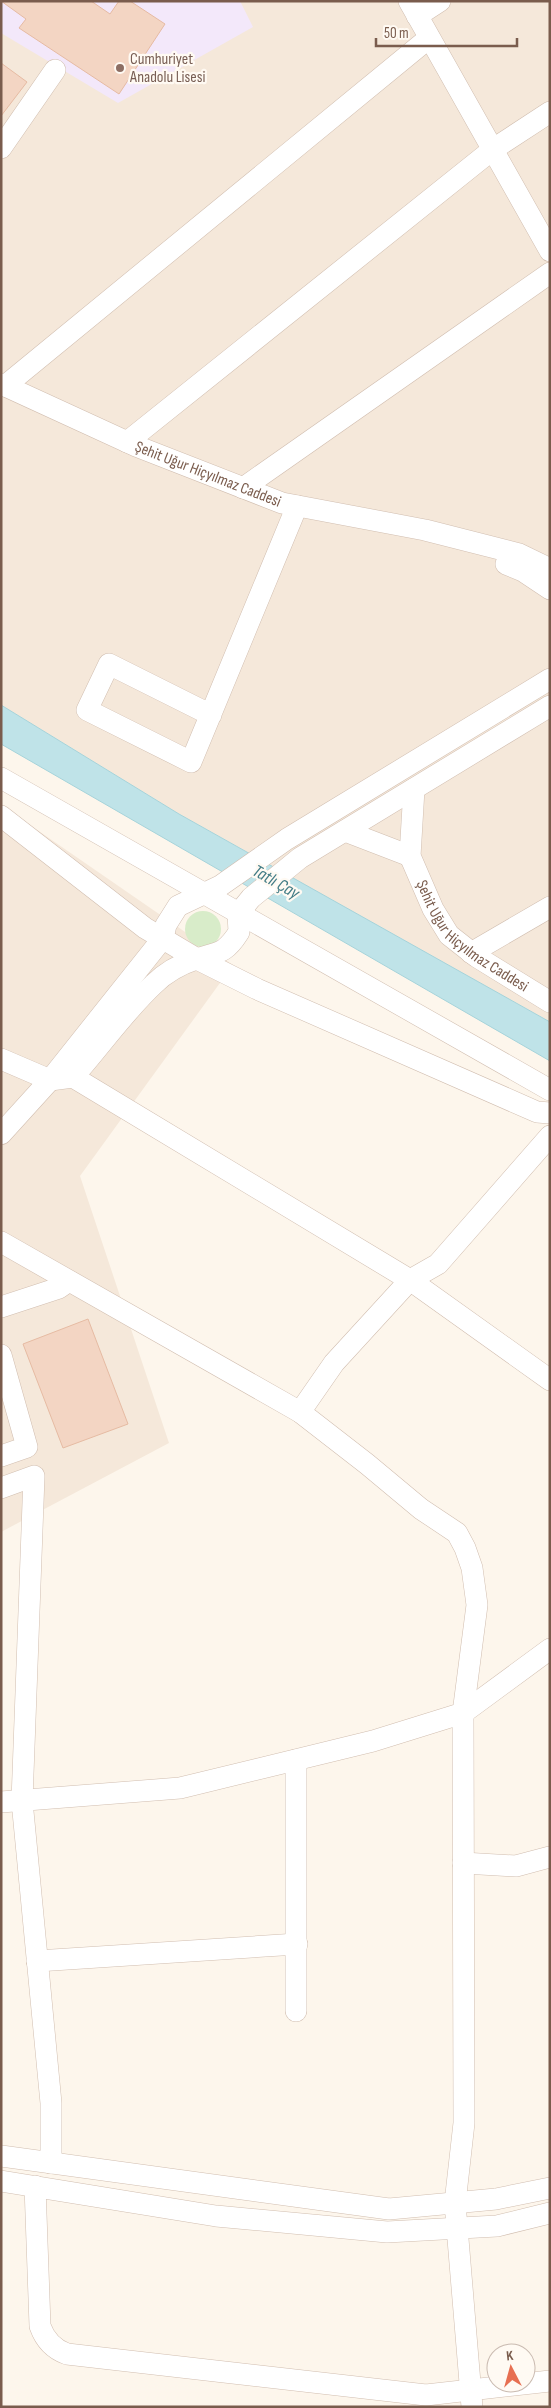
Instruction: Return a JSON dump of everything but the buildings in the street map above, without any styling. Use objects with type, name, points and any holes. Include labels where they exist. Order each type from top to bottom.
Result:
[{"type":"street","points":[[440,1],[413,9],[550,252]]},
{"type":"street","points":[[3,385],[429,38]]},
{"type":"street","points":[[1,148],[55,70]]},
{"type":"street","points":[[127,442],[492,150],[550,112]]},
{"type":"street","points":[[244,488],[550,273]]},
{"type":"street","name":"Şehit Uğur Hiçyılmaz Caddesi","points":[[3,385],[127,442],[282,503],[426,530]]},
{"type":"street","points":[[211,715],[109,664],[87,710],[191,762],[211,715],[297,506]]},
{"type":"street","points":[[426,530],[519,554],[550,569]]},
{"type":"street","points":[[426,530],[523,571],[550,589]]},
{"type":"street","points":[[1,1134],[50,1080],[163,938],[171,914],[178,906],[213,890],[269,852],[550,679]]},
{"type":"street","points":[[73,1077],[154,984],[172,970],[222,951],[234,940],[239,932],[242,908],[289,867],[550,706]]},
{"type":"street","points":[[1,778],[213,890],[550,1090]]},
{"type":"street","points":[[345,831],[410,856],[414,789]]},
{"type":"street","points":[[1,816],[145,928],[197,959],[257,989],[537,1112],[550,1113]]},
{"type":"street","name":"Şehit Uğur Hiçyılmaz Caddesi","points":[[410,856],[433,909],[450,935],[471,953],[550,1002]]},
{"type":"street","points":[[471,953],[550,906]]},
{"type":"street","points":[[1,1059],[50,1080],[73,1077],[410,1280],[550,1380]]},
{"type":"street","points":[[300,1412],[334,1363],[410,1280],[438,1264],[550,1136]]},
{"type":"street","points":[[1,1242],[300,1412],[367,1464],[421,1510],[457,1534],[466,1548],[472,1568],[477,1605],[463,1713],[464,2123],[455,2203],[472,2399]]},
{"type":"street","points":[[1,1307],[59,1288],[70,1281]]},
{"type":"street","points":[[1,1355],[27,1447],[1,1456]]},
{"type":"street","points":[[1,1488],[34,1476],[22,1801],[51,2103],[51,2163]]},
{"type":"street","points":[[1,1802],[180,1788],[374,1741],[463,1713],[550,1649]]},
{"type":"street","points":[[296,1760],[296,2011]]},
{"type":"street","points":[[463,1863],[516,1866],[550,1857]]},
{"type":"street","points":[[37,1962],[297,1944]]},
{"type":"street","points":[[1,2156],[389,2208],[496,2199],[550,2188]]},
{"type":"street","points":[[1,2181],[216,2216],[387,2232],[497,2226],[550,2213]]},
{"type":"street","points":[[35,2186],[40,2326],[48,2342],[67,2354],[472,2399],[550,2381]]},
{"type":"shaded area","points":[[1,1],[550,1],[550,1022],[179,814],[1,705]]},
{"type":"shaded area","name":"Cumhuriyet Anadolu Lisesi","points":[[1,1],[240,1],[253,27],[118,103],[1,33]]},
{"type":"shaded area","points":[[1,805],[233,965],[80,1176],[169,1443],[1,1532]]},
{"type":"green space","points":[[203,911],[210,912],[216,916],[220,922],[220,936],[216,942],[210,946],[203,947],[196,946],[190,942],[186,936],[185,929],[186,922],[190,916],[196,912]]},
{"type":"water","name":"Tatlı Çay","points":[[1,705],[179,814],[550,1022],[550,1061],[1,744]]},
{"type":"place","name":"Cumhuriyet Anadolu Lisesi","points":[[120,68]]}]
